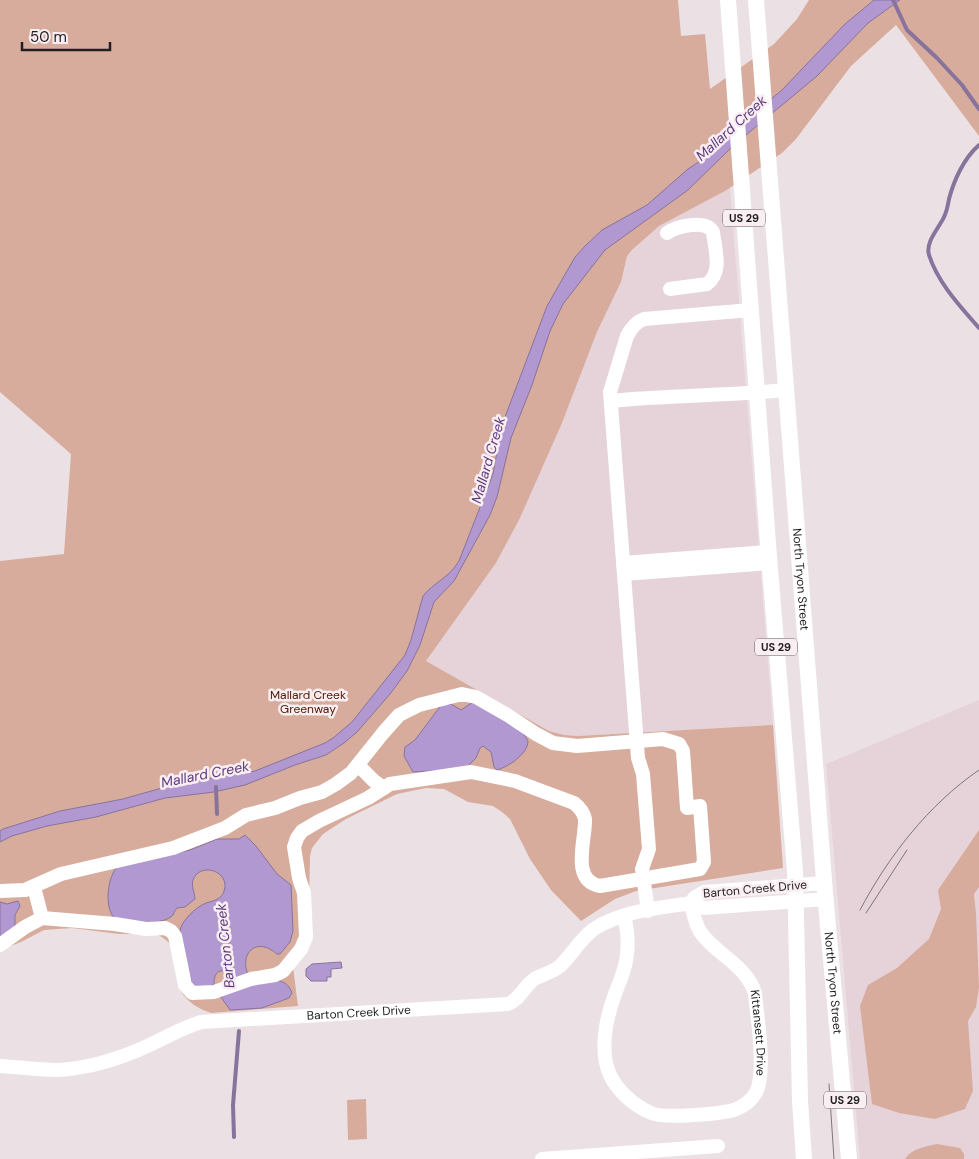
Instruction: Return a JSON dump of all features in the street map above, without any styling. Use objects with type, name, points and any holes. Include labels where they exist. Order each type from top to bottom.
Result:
[{"type":"main road","name":"US 29","points":[[728,0],[796,893],[800,1101],[804,1159]]},
{"type":"main road","name":"North Tryon Street","points":[[756,0],[825,891],[849,1159]]},
{"type":"street","points":[[667,233],[677,228],[703,225],[712,230],[717,265],[715,275],[707,284],[670,288]]},
{"type":"street","points":[[648,911],[642,869],[649,849],[643,774],[638,758],[611,401],[612,385],[627,336],[630,330],[640,321],[644,319],[751,310]]},
{"type":"street","points":[[611,401],[785,390]]},
{"type":"street","points":[[624,569],[769,558]]},
{"type":"street","points":[[0,891],[25,890],[61,874],[192,842],[225,828],[246,814],[276,808],[300,798],[322,792],[346,778],[399,715],[419,705],[462,694],[476,696],[553,743],[578,746],[637,740],[670,740],[682,746],[687,808],[700,806],[704,859],[703,864],[698,870],[600,886],[589,882],[585,876],[582,863],[585,819],[581,810],[568,801],[515,781],[471,772],[394,783],[302,831],[297,838],[294,847],[299,878],[304,893],[304,941],[294,959],[283,971],[275,975],[251,979],[204,994],[190,992],[185,985],[174,936],[169,929],[160,927],[146,929],[115,924],[42,918],[25,927],[0,945]]},
{"type":"street","points":[[358,764],[374,781],[384,788]]},
{"type":"street","points":[[34,887],[42,918]]},
{"type":"street","name":"Barton Creek Drive","points":[[0,1066],[58,1070],[106,1062],[134,1052],[168,1034],[201,1022],[508,1004],[516,1000],[536,979],[562,965],[594,930],[607,922],[624,916],[691,903],[694,897],[704,892],[796,893],[825,891]]},
{"type":"street","name":"Kittansett Drive","points":[[624,916],[628,931],[626,962],[608,1017],[606,1031],[606,1058],[611,1077],[630,1100],[653,1114],[668,1117],[729,1111],[741,1107],[752,1100],[760,1082],[755,993],[741,969],[701,933],[691,903]]},
{"type":"street","points":[[542,1159],[624,1156],[718,1146]]},
{"type":"shaded area","points":[[730,188],[773,725],[578,736],[549,731],[426,661],[496,563],[520,518],[562,423],[597,332],[621,282],[627,256],[644,238],[659,226]]},
{"type":"shaded area","points":[[979,700],[979,1159],[860,1159],[826,764]]},
{"type":"green space","name":"Mallard Creek Greenway","points":[[0,0],[678,0],[681,36],[705,34],[710,89],[774,44],[797,19],[809,0],[979,0],[979,136],[896,25],[851,66],[796,139],[782,153],[725,191],[659,226],[632,250],[627,256],[621,282],[597,332],[562,423],[520,518],[496,563],[426,661],[549,731],[564,735],[578,736],[773,725],[783,868],[636,891],[615,899],[581,921],[551,890],[530,859],[510,819],[502,812],[493,806],[468,802],[444,789],[426,788],[397,794],[346,819],[323,834],[312,848],[310,856],[309,900],[293,967],[298,1006],[211,1013],[194,1005],[181,991],[171,945],[157,934],[119,934],[72,928],[44,930],[0,950],[0,561],[64,554],[71,454],[0,392]]},
{"type":"green space","points":[[979,830],[979,887],[974,894],[979,987],[976,1007],[968,1021],[973,1091],[965,1109],[935,1119],[899,1113],[872,1104],[860,1006],[868,985],[897,968],[929,939],[941,909],[938,890]]},
{"type":"green space","points":[[366,1099],[367,1139],[348,1140],[347,1100]]},
{"type":"green space","points":[[937,1144],[960,1148],[964,1154],[964,1159],[905,1159],[915,1150]]},
{"type":"water","points":[[874,0],[900,0],[868,23],[817,76],[734,145],[688,190],[605,250],[563,304],[550,331],[532,385],[511,438],[497,497],[490,515],[454,581],[434,602],[420,645],[407,671],[357,732],[326,755],[245,785],[214,792],[165,798],[96,817],[47,826],[12,836],[0,842],[0,831],[3,829],[60,811],[123,799],[176,784],[255,771],[325,743],[352,722],[405,655],[423,596],[450,572],[459,561],[493,474],[502,425],[547,306],[575,257],[602,230],[647,205],[688,169],[703,159],[754,112],[781,91],[845,24]]},
{"type":"water","points":[[473,702],[522,731],[528,741],[525,751],[512,763],[497,770],[494,767],[491,752],[483,746],[480,748],[476,758],[465,769],[413,772],[404,756],[405,747],[415,740],[442,704],[451,704],[461,710]]},
{"type":"water","points":[[245,835],[256,846],[277,874],[291,885],[293,931],[290,942],[280,954],[260,946],[249,952],[246,958],[248,975],[256,985],[269,981],[282,981],[292,993],[289,998],[262,1008],[230,1010],[221,997],[231,981],[226,971],[220,971],[216,974],[212,986],[196,988],[192,984],[180,936],[183,923],[194,911],[222,895],[225,887],[224,881],[217,872],[206,870],[196,875],[193,880],[195,899],[185,907],[177,908],[171,917],[165,920],[145,922],[117,920],[110,910],[108,894],[111,878],[118,866],[190,850],[217,839],[239,839]]},
{"type":"water","points":[[18,901],[20,906],[15,915],[15,928],[0,940],[0,902],[7,904]]},
{"type":"water","points":[[341,962],[342,968],[331,969],[331,977],[327,977],[327,981],[311,981],[306,976],[306,969],[312,964]]},
{"type":"waterway","points":[[893,0],[907,30],[962,85],[979,109]]},
{"type":"waterway","points":[[979,145],[964,163],[957,177],[945,215],[931,240],[928,250],[933,265],[944,285],[979,328]]},
{"type":"waterway","name":"Barton Creek","points":[[216,787],[217,814]]},
{"type":"waterway","name":"Barton Creek","points":[[234,1137],[233,1105],[239,1031]]},
{"type":"tram line","points":[[860,910],[883,871],[911,833],[943,799],[979,770]]},
{"type":"tram line","points":[[866,913],[907,850]]},
{"type":"tram line","points":[[829,1084],[834,1159]]},
{"type":"water label","name":"Mallard Creek","points":[[731,128]]},
{"type":"water label","name":"Mallard Creek","points":[[488,460]]},
{"type":"water label","name":"Mallard Creek","points":[[205,774]]}]
